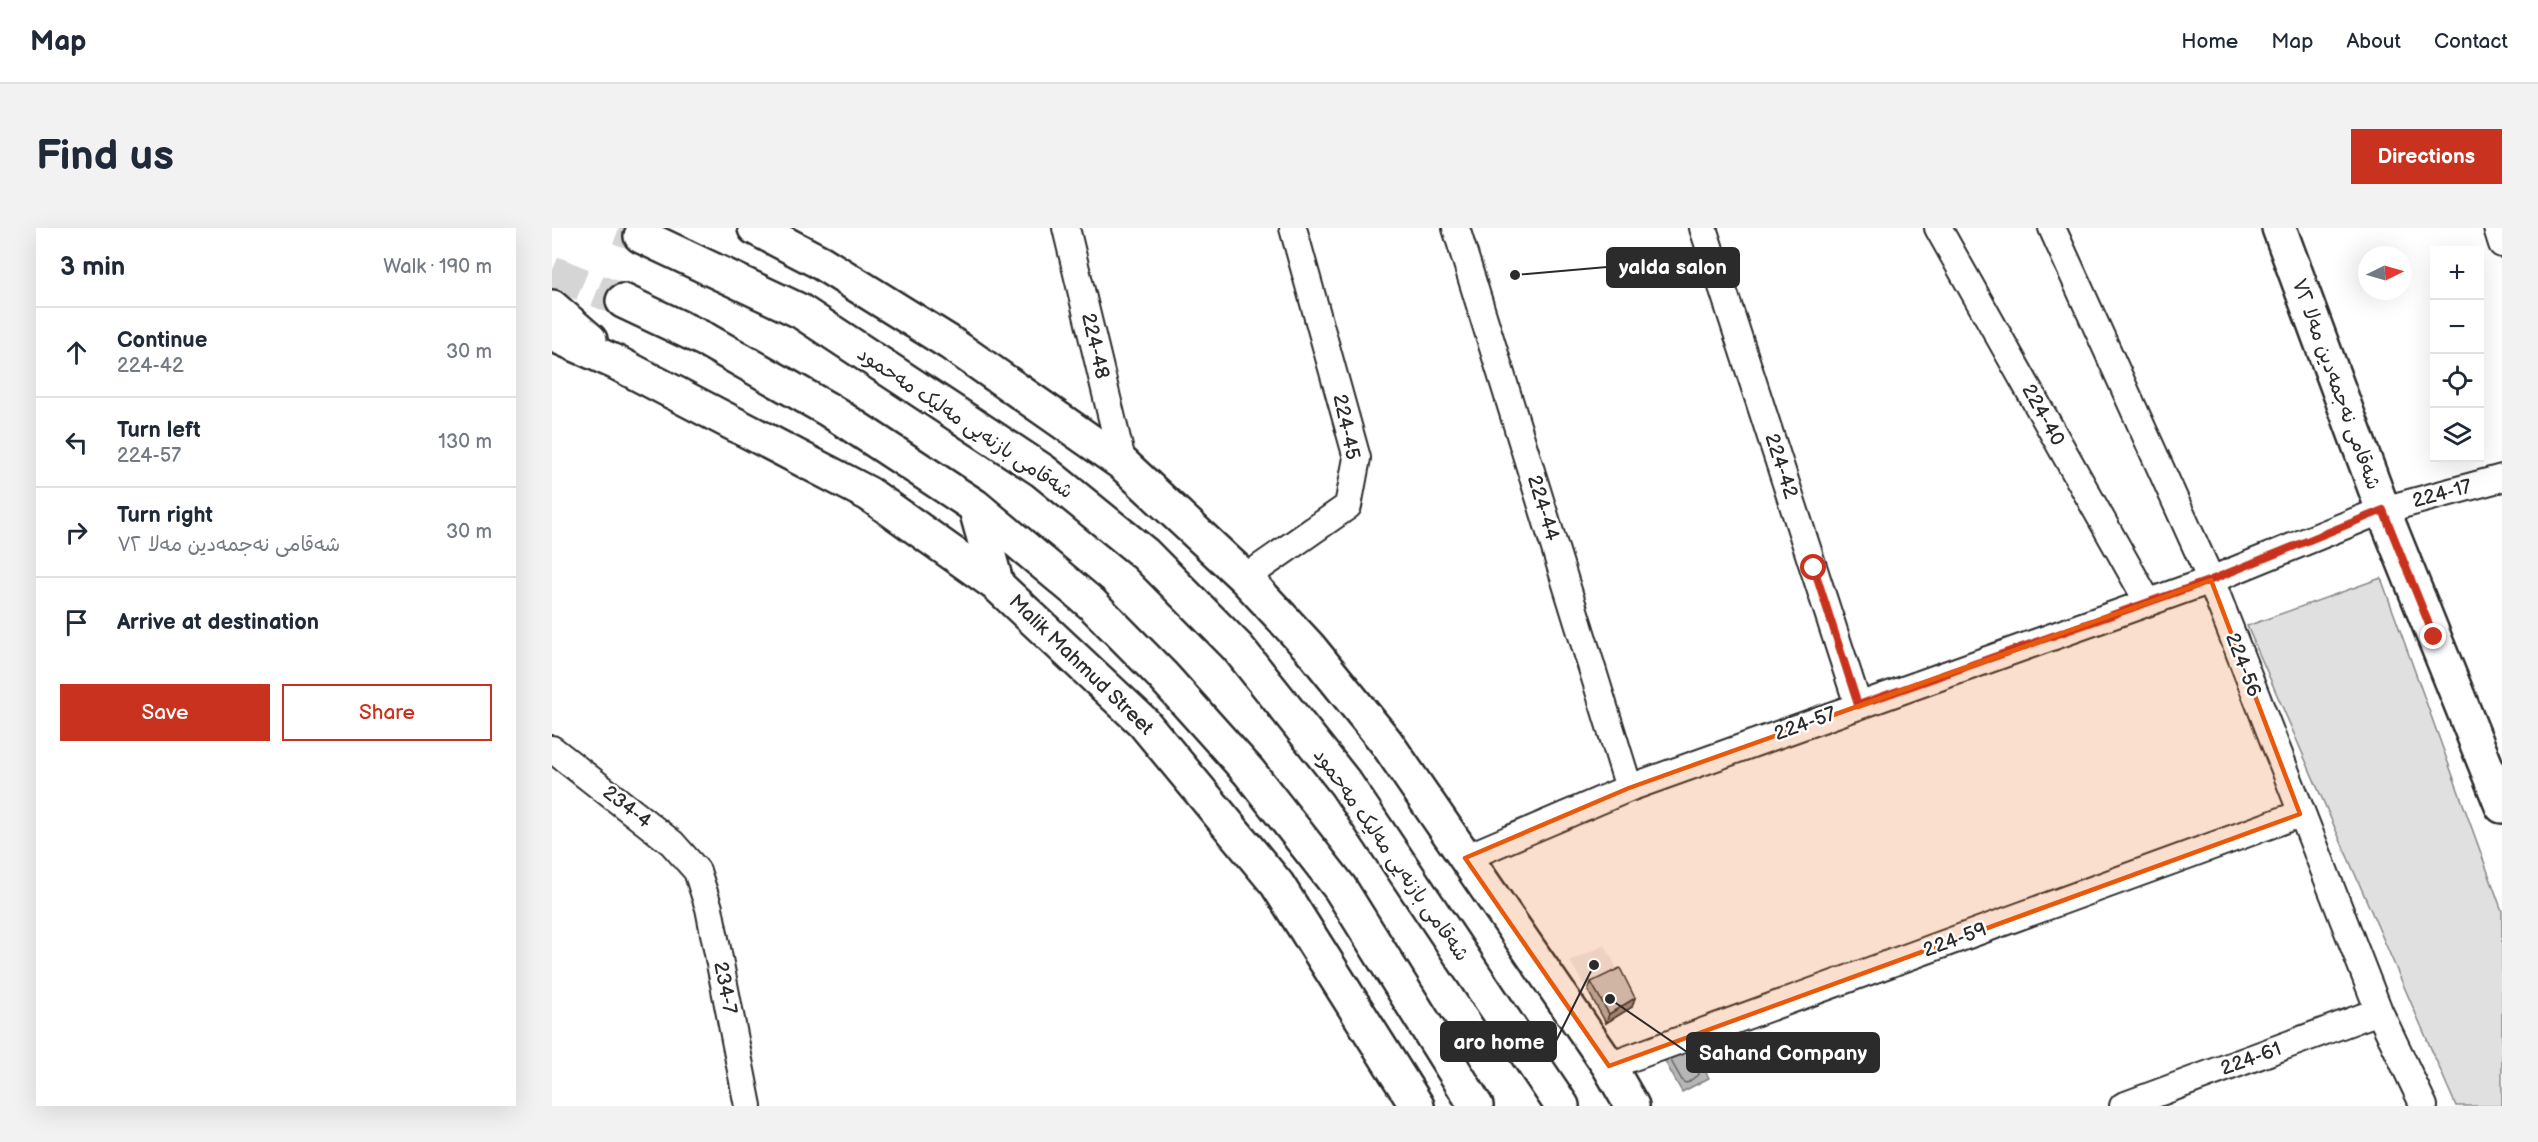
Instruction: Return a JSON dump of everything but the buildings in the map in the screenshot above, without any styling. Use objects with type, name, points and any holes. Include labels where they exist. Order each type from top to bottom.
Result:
[{"type":"main road","points":[[755,228],[820,262],[950,343],[1123,464],[1245,578],[1310,648],[1386,742],[1609,1066],[1632,1106]]},
{"type":"main road","name":"شەقامی نەجمەدین مەلا ٧٢","points":[[2279,228],[2383,510],[2502,806]]},
{"type":"main road","name":"شەقامی بازنەیی مەلیک مەحمود","points":[[640,236],[800,311],[1043,471],[1145,554],[1238,648],[1346,784],[1562,1106]]},
{"type":"main road","points":[[623,301],[706,340],[829,410],[975,506],[1092,604],[1162,675],[1249,772],[1340,888],[1476,1106]]},
{"type":"main road","points":[[552,308],[617,363]]},
{"type":"main road","points":[[552,334],[617,363]]},
{"type":"main road","points":[[552,355],[617,363]]},
{"type":"main road","name":"Malik Mahmud Street","points":[[617,363],[869,494],[997,585],[1143,722],[1277,884],[1417,1106]]},
{"type":"main road","points":[[975,506],[997,585]]},
{"type":"street","name":"224-48","points":[[1065,228],[1123,464]]},
{"type":"street","name":"224-45","points":[[1245,578],[1348,506],[1357,458],[1293,228]]},
{"type":"street","name":"224-44","points":[[1456,228],[1629,788]]},
{"type":"street","name":"224-42","points":[[1703,228],[1858,705]]},
{"type":"street","name":"224-40","points":[[1938,228],[2148,603]]},
{"type":"street","name":"224-56","points":[[2052,228],[2211,580],[2300,814],[2379,1011],[2424,1106]]},
{"type":"street","points":[[2497,228],[2502,244]]},
{"type":"street","name":"224-17","points":[[2383,510],[2502,478]]},
{"type":"street","name":"224-57","points":[[1465,858],[1629,788],[2211,580],[2383,510]]},
{"type":"street","name":"234-4","points":[[552,749],[672,843],[697,871]]},
{"type":"street","name":"224-59","points":[[1609,1066],[2300,814]]},
{"type":"street","name":"234-7","points":[[697,871],[709,908],[748,1106]]},
{"type":"street","name":"224-61","points":[[2123,1106],[2379,1011]]},
{"type":"highlighted area","points":[[2211,580],[2300,814],[1609,1066],[1465,858],[1629,788]]},
{"type":"shaded area","points":[[2381,578],[2502,911],[2502,1106],[2456,1106],[2247,626]]},
{"type":"shaded area","points":[[1605,945],[1618,971],[1586,988],[1570,961]]},
{"type":"water","points":[[1688,1041],[1709,1078],[1682,1092],[1659,1051]]},
{"type":"tunnel","points":[[619,228],[641,236]]},
{"type":"tunnel","points":[[552,272],[623,301]]},
{"type":"place","name":"yalda salon","points":[[1515,275]]},
{"type":"place","name":"aro home","points":[[1594,965]]},
{"type":"place","name":"Sahand Company","points":[[1610,999]]},
{"type":"route","points":[[1814,568],[1858,705],[2211,580],[2383,510],[2434,637]]}]
